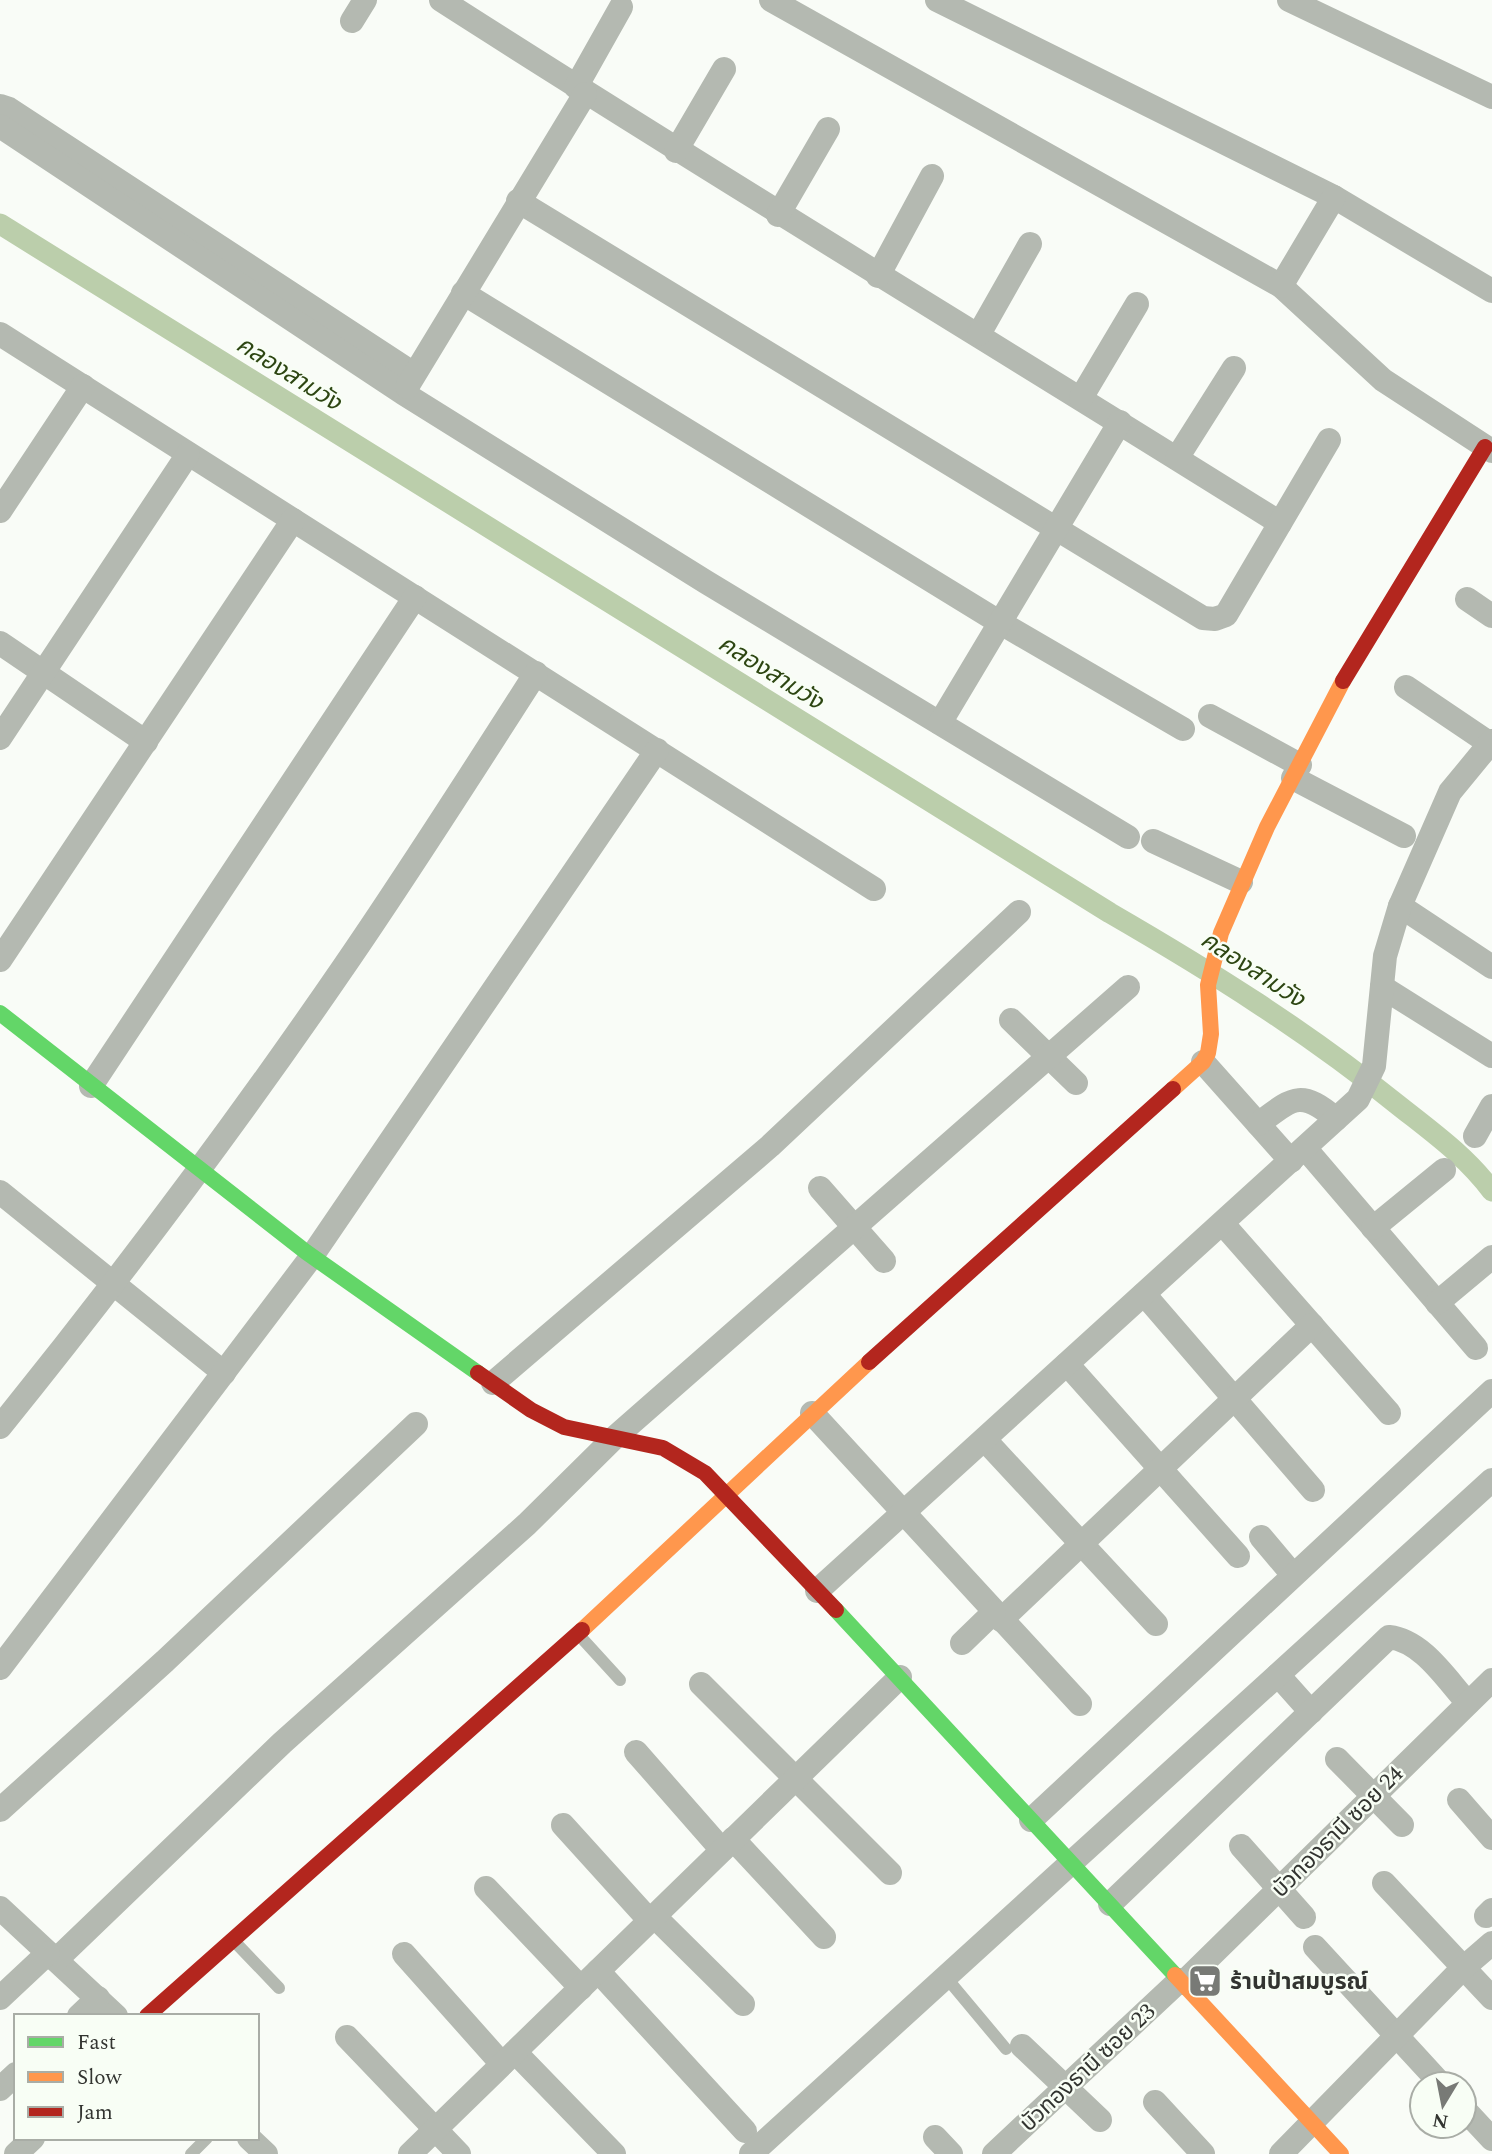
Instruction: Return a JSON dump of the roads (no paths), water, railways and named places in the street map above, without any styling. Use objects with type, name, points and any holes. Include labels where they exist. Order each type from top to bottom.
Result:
[{"type":"street","points":[[441,0],[778,215],[979,334],[1280,523]]},
{"type":"street","points":[[149,2014],[578,1634],[812,1413],[1095,1156],[1203,1062],[1210,1052],[1208,986],[1215,949],[1241,882],[1364,643],[1488,449],[1383,380],[1281,286],[771,0]]},
{"type":"street","points":[[937,0],[1334,197],[1492,291]]},
{"type":"street","points":[[1289,0],[1492,97]]},
{"type":"street","points":[[408,384],[581,90],[621,7]]},
{"type":"street","points":[[676,151],[724,69]]},
{"type":"street","points":[[0,106],[21,116],[408,384]]},
{"type":"street","points":[[0,126],[940,723],[1128,838]]},
{"type":"street","points":[[778,215],[828,129]]},
{"type":"street","points":[[878,276],[932,176]]},
{"type":"street","points":[[1281,286],[1334,197]]},
{"type":"street","points":[[518,201],[1203,618],[1215,619],[1226,615],[1329,440]]},
{"type":"street","points":[[979,334],[1030,244]]},
{"type":"street","points":[[463,293],[999,622],[1183,729]]},
{"type":"street","points":[[1081,398],[1137,304]]},
{"type":"street","points":[[0,334],[874,889]]},
{"type":"street","points":[[1177,458],[1234,368]]},
{"type":"street","points":[[0,511],[83,386]]},
{"type":"street","points":[[940,723],[1120,422]]},
{"type":"street","points":[[0,738],[188,454]]},
{"type":"street","points":[[0,960],[293,520]]},
{"type":"street","points":[[91,1086],[415,597]]},
{"type":"street","points":[[1467,599],[1492,615]]},
{"type":"street","points":[[0,643],[146,742]]},
{"type":"street","points":[[0,1427],[116,1283],[200,1170],[345,964],[536,673]]},
{"type":"street","points":[[817,1591],[1223,1224],[1358,1098],[1374,1066],[1385,956],[1399,906],[1450,792],[1491,743],[1406,687]]},
{"type":"street","points":[[1210,716],[1404,836]]},
{"type":"street","points":[[0,1668],[312,1256],[657,750]]},
{"type":"street","points":[[1153,841],[1241,882]]},
{"type":"street","points":[[1399,906],[1492,966]]},
{"type":"street","points":[[493,1383],[770,1146],[1019,912]]},
{"type":"street","points":[[0,1998],[52,1957],[282,1743],[527,1524],[613,1439],[1128,987]]},
{"type":"street","points":[[1382,987],[1492,1056]]},
{"type":"street","points":[[0,1013],[312,1256],[531,1410],[564,1426],[663,1448],[705,1473],[900,1677],[1341,2154]]},
{"type":"street","points":[[1011,1020],[1076,1083]]},
{"type":"street","points":[[1203,1062],[1258,1124],[1298,1154],[1373,1228],[1476,1348]]},
{"type":"street","points":[[1258,1124],[1291,1099],[1307,1099],[1336,1119]]},
{"type":"street","points":[[1475,1136],[1492,1107]]},
{"type":"street","points":[[1373,1228],[1444,1170]]},
{"type":"street","points":[[820,1188],[884,1261]]},
{"type":"street","points":[[3,1202],[116,1283],[225,1373]]},
{"type":"street","points":[[1223,1224],[1389,1413]]},
{"type":"street","points":[[1437,1303],[1492,1257]]},
{"type":"street","points":[[1144,1294],[1313,1490]]},
{"type":"street","points":[[962,1643],[997,1616],[1162,1470],[1312,1325]]},
{"type":"street","points":[[1067,1364],[1238,1556]]},
{"type":"street","points":[[1031,1820],[1492,1391]]},
{"type":"street","points":[[812,1413],[1080,1704]]},
{"type":"street","points":[[0,1810],[165,1661],[416,1424]]},
{"type":"street","points":[[985,1440],[1156,1624]]},
{"type":"street","points":[[486,1888],[589,1980],[748,2143],[945,1976],[1492,1480]]},
{"type":"street","points":[[1261,1536],[1293,1575]]},
{"type":"street","points":[[1110,1904],[1389,1637],[1405,1639],[1418,1648],[1468,1703]]},
{"type":"street","points":[[1278,1675],[1311,1712]]},
{"type":"street","points":[[411,2154],[900,1677]]},
{"type":"street","name":"บัวทองธานี ซอย 24","points":[[1181,1981],[1492,1680]]},
{"type":"street","points":[[701,1684],[890,1873]]},
{"type":"street","points":[[636,1752],[824,1937]]},
{"type":"street","points":[[1338,1759],[1402,1825]]},
{"type":"street","points":[[1459,1800],[1492,1838]]},
{"type":"street","points":[[563,1825],[652,1918],[743,2004]]},
{"type":"street","points":[[1241,1846],[1304,1917]]},
{"type":"street","points":[[1384,1883],[1492,1998]]},
{"type":"street","points":[[0,1908],[114,2014]]},
{"type":"street","points":[[1282,2154],[1462,1969],[1492,1944]]},
{"type":"street","points":[[1315,1947],[1428,2070]]},
{"type":"street","points":[[404,1954],[509,2058],[614,2154]]},
{"type":"street","name":"บัวทองธานี ซอย 23","points":[[994,2154],[1181,1981]]},
{"type":"street","points":[[81,2014],[98,1998]]},
{"type":"street","points":[[347,2037],[459,2154]]},
{"type":"street","points":[[1014,2048],[1100,2120]]},
{"type":"street","points":[[0,2089],[14,2076]]},
{"type":"street","points":[[1155,2102],[1203,2154]]},
{"type":"street","points":[[16,2154],[31,2140]]},
{"type":"street","points":[[251,2140],[266,2154]]},
{"type":"lane","points":[[578,1634],[620,1680]]},
{"type":"lane","points":[[234,1941],[279,1988]]},
{"type":"lane","points":[[945,1976],[1014,2048]]},
{"type":"lane","points":[[191,2154],[205,2140]]},
{"type":"waterway","name":"คลองสามวัง","points":[[0,224],[1258,1003],[1329,1052],[1436,1135],[1460,1156],[1492,1191]]},
{"type":"place","name":"ร้านป้าสมบูรณ์","points":[[1205,1981]]}]
